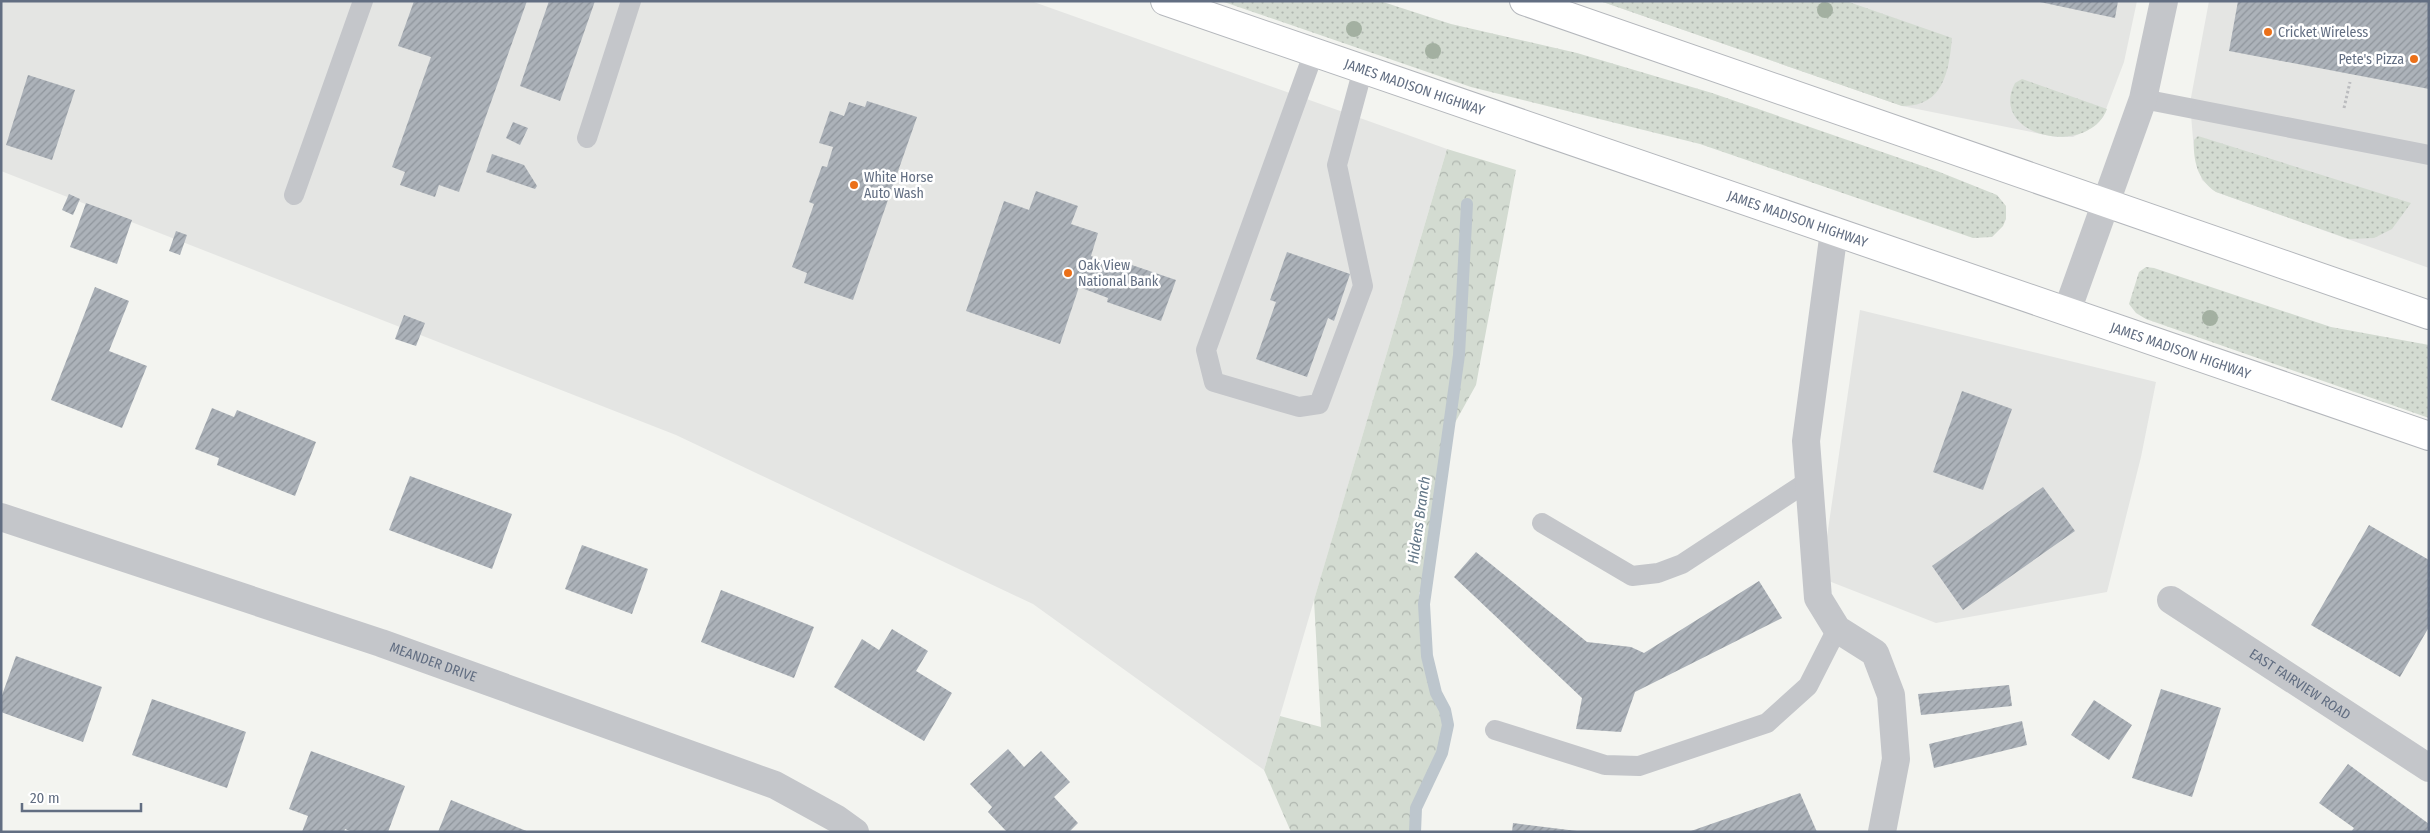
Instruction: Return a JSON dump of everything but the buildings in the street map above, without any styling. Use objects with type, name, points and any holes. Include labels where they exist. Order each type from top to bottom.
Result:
[{"type":"main road","name":"JAMES MADISON HIGHWAY","points":[[1165,1],[2429,436]]},
{"type":"main road","points":[[1524,1],[2429,315]]},
{"type":"street","points":[[2067,311],[2143,99],[2164,1]]},
{"type":"street","points":[[1834,232],[1806,440],[1818,598],[1837,629],[1875,653],[1892,695],[1896,759],[1882,832]]},
{"type":"street","name":"MEANDER DRIVE","points":[[1,517],[381,643],[775,785],[837,819],[855,832]]},
{"type":"street","name":"EAST FAIRVIEW ROAD","points":[[2171,600],[2429,768]]},
{"type":"lane","points":[[294,195],[363,1]]},
{"type":"lane","points":[[587,138],[631,1]]},
{"type":"lane","points":[[1314,52],[1206,350],[1214,382],[1299,408],[1319,404],[1364,286],[1337,165],[1363,69]]},
{"type":"lane","points":[[2143,99],[2429,155]]},
{"type":"lane","points":[[1542,523],[1632,576],[1658,573],[1682,564],[1810,480]]},
{"type":"lane","points":[[1495,730],[1605,765],[1639,766],[1767,723],[1808,686],[1837,629]]},
{"type":"shaded area","points":[[1,1],[1031,1],[1447,149],[1264,770],[1033,604],[676,435],[1,171]]},
{"type":"shaded area","points":[[1600,1],[2137,1],[2124,62],[2103,117],[2096,125],[2073,137],[2056,137],[1902,106]]},
{"type":"shaded area","points":[[2209,1],[2429,1],[2429,268],[2216,192],[2202,180],[2194,151],[2190,103]]},
{"type":"shaded area","points":[[1860,310],[2156,382],[2141,457],[2107,592],[1936,623],[1821,578]]},
{"type":"green space","points":[[1221,1],[1380,1],[1451,24],[1577,53],[1712,93],[1937,171],[1997,195],[2006,206],[2006,219],[2003,226],[1992,237],[1973,238],[1700,144],[1471,87]]},
{"type":"green space","points":[[1600,1],[1846,1],[1952,38],[1951,51],[1946,75],[1935,94],[1927,101],[1916,105],[1902,106]]},
{"type":"green space","points":[[2022,79],[2107,109],[2096,124],[2081,133],[2062,137],[2043,135],[2027,128],[2015,116],[2010,101],[2015,83]]},
{"type":"green space","points":[[2198,136],[2411,203],[2392,229],[2374,238],[2349,239],[2216,192],[2205,182],[2198,170],[2194,156],[2194,140]]},
{"type":"green space","points":[[1447,149],[1516,170],[1476,385],[1447,437],[1426,631],[1426,584],[1419,593],[1427,656],[1448,725],[1442,753],[1416,808],[1415,832],[1291,832],[1264,770],[1280,716],[1321,727],[1314,600]]},
{"type":"green space","points":[[2146,267],[2154,268],[2331,327],[2429,345],[2429,418],[2146,319],[2136,313],[2129,304],[2139,272]]},
{"type":"waterway","name":"Hidens Branch","points":[[1415,832],[1416,808],[1442,753],[1448,725],[1445,710],[1436,693],[1427,656],[1424,604],[1459,355],[1467,204]]},
{"type":"place","name":"Cricket Wireless","points":[[2268,32]]},
{"type":"place","name":"Pete's Pizza","points":[[2414,59]]},
{"type":"place","name":"White Horse Auto Wash","points":[[854,185]]},
{"type":"place","name":"Oak View National Bank","points":[[1068,273]]}]
